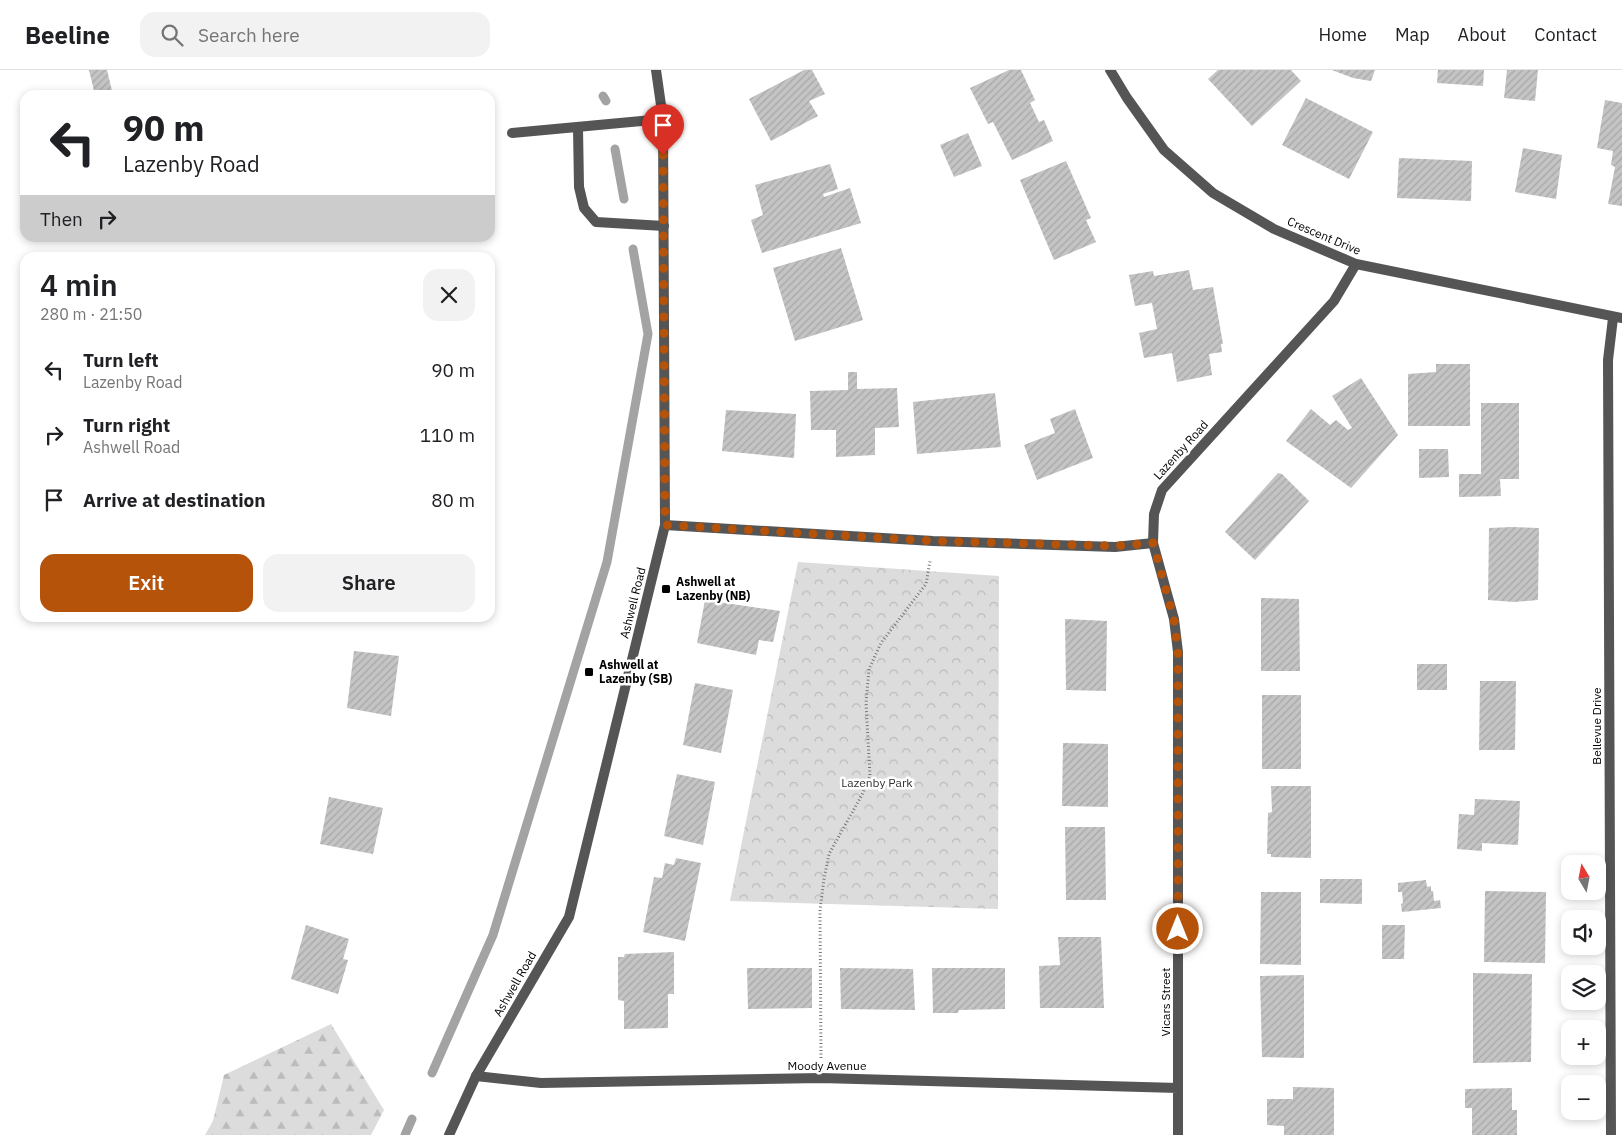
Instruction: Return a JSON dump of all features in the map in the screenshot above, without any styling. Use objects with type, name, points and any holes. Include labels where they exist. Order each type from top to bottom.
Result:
[{"type":"street","name":"Ashwell Road","points":[[449,1135],[476,1076],[570,917],[665,525],[663,120],[656,70]]},
{"type":"street","name":"Crescent Drive","points":[[1110,70],[1127,98],[1164,150],[1212,193],[1274,229],[1356,264],[1618,318]]},
{"type":"street","points":[[512,133],[663,120]]},
{"type":"street","points":[[578,128],[579,186],[584,208],[596,222],[664,226]]},
{"type":"street","name":"Lazenby Road","points":[[1153,543],[1154,514],[1162,490],[1334,301],[1356,264]]},
{"type":"street","name":"Bellevue Drive","points":[[1611,1135],[1608,360],[1618,318]]},
{"type":"street","points":[[665,525],[933,541],[1115,546],[1153,543]]},
{"type":"street","name":"Vicars Street","points":[[1153,543],[1174,619],[1178,652],[1178,1135]]},
{"type":"street","name":"Moody Avenue","points":[[476,1076],[541,1083],[821,1078],[1178,1088]]},
{"type":"path","points":[[821,1078],[820,910],[827,863],[829,854],[870,776],[866,703],[869,669],[880,643],[926,584],[933,541]]},
{"type":"green space","name":"Lazenby Park","points":[[798,562],[999,576],[998,909],[730,901]]},
{"type":"green space","points":[[331,1024],[384,1110],[371,1135],[205,1135],[213,1121],[224,1075]]},
{"type":"building","points":[[89,70],[107,70],[112,90],[94,90]]},
{"type":"building","points":[[804,70],[812,70],[825,94],[809,101],[818,116],[771,141],[749,99]]},
{"type":"building","points":[[1009,70],[1021,70],[1035,100],[1030,103],[1039,122],[1044,120],[1053,141],[1012,160],[993,122],[988,124],[970,88]]},
{"type":"building","points":[[1218,70],[1291,70],[1301,81],[1252,126],[1208,79]]},
{"type":"building","points":[[1332,70],[1375,70],[1371,81],[1353,78]]},
{"type":"building","points":[[1438,70],[1484,70],[1483,86],[1437,83]]},
{"type":"building","points":[[1507,70],[1538,70],[1535,101],[1504,98]]},
{"type":"building","points":[[1306,98],[1373,132],[1349,179],[1282,145]]},
{"type":"building","points":[[1605,100],[1622,103],[1622,206],[1608,204],[1615,167],[1611,165],[1613,151],[1597,148]]},
{"type":"building","points":[[968,133],[982,166],[954,177],[940,145]]},
{"type":"building","points":[[1523,148],[1562,155],[1556,199],[1515,192]]},
{"type":"building","points":[[1399,158],[1472,161],[1471,201],[1397,198]]},
{"type":"building","points":[[1066,161],[1091,218],[1086,220],[1096,242],[1054,260],[1020,180]]},
{"type":"building","points":[[830,164],[838,189],[823,194],[824,197],[850,188],[861,223],[762,253],[751,220],[763,215],[755,185]]},
{"type":"building","points":[[841,248],[863,320],[795,341],[773,268]]},
{"type":"building","points":[[1189,270],[1193,290],[1213,287],[1223,344],[1221,344],[1222,352],[1209,354],[1212,375],[1177,382],[1172,353],[1144,358],[1139,333],[1157,329],[1152,303],[1135,306],[1129,275],[1153,271],[1154,276]]},
{"type":"building","points":[[1436,364],[1470,364],[1470,426],[1408,426],[1408,374],[1436,372]]},
{"type":"building","points":[[848,372],[857,372],[857,389],[897,388],[899,427],[875,428],[875,455],[836,457],[836,430],[811,430],[810,391],[848,390]]},
{"type":"building","points":[[1361,378],[1398,435],[1351,488],[1286,441],[1311,409],[1330,425],[1336,420],[1348,430],[1352,428],[1332,396]]},
{"type":"building","points":[[995,393],[1001,447],[917,454],[913,402]]},
{"type":"building","points":[[1481,403],[1519,403],[1519,479],[1500,479],[1501,496],[1459,497],[1459,474],[1481,474]]},
{"type":"building","points":[[1075,409],[1093,458],[1037,480],[1024,445],[1055,433],[1050,419]]},
{"type":"building","points":[[726,410],[796,414],[794,458],[722,451]]},
{"type":"building","points":[[1419,449],[1448,449],[1449,477],[1419,478]]},
{"type":"building","points":[[1278,473],[1282,474],[1309,501],[1255,560],[1225,532]]},
{"type":"building","points":[[1489,528],[1539,528],[1538,600],[1514,602],[1488,600]]},
{"type":"building","points":[[1261,598],[1299,599],[1300,671],[1261,671]]},
{"type":"building","points":[[705,600],[780,611],[773,642],[759,640],[756,655],[697,643]]},
{"type":"building","points":[[1065,619],[1107,621],[1106,691],[1066,690]]},
{"type":"building","points":[[354,651],[399,656],[391,716],[347,708]]},
{"type":"building","points":[[1417,664],[1447,664],[1447,690],[1417,690]]},
{"type":"building","points":[[1480,681],[1516,681],[1515,750],[1479,750]]},
{"type":"building","points":[[695,683],[733,690],[721,753],[683,745]]},
{"type":"building","points":[[1262,695],[1301,695],[1301,769],[1262,769]]},
{"type":"building","points":[[1063,743],[1108,744],[1108,807],[1062,806]]},
{"type":"building","points":[[677,774],[715,782],[703,845],[664,836]]},
{"type":"building","points":[[1271,786],[1311,786],[1311,858],[1271,857],[1271,854],[1267,854],[1268,813],[1272,812]]},
{"type":"building","points":[[329,797],[383,808],[373,854],[320,844]]},
{"type":"building","points":[[1475,799],[1520,801],[1518,845],[1482,843],[1482,851],[1457,849],[1459,814],[1474,815]]},
{"type":"building","points":[[1065,827],[1105,827],[1106,900],[1066,900]]},
{"type":"building","points":[[676,858],[701,863],[685,941],[643,932],[654,877],[662,878],[665,863],[674,865]]},
{"type":"building","points":[[1320,879],[1362,879],[1362,904],[1320,903]]},
{"type":"building","points":[[1426,880],[1427,887],[1431,886],[1431,891],[1433,891],[1434,901],[1440,900],[1441,908],[1402,912],[1402,892],[1398,892],[1398,883]]},
{"type":"building","points":[[1485,891],[1546,892],[1545,963],[1484,962]]},
{"type":"building","points":[[1261,892],[1301,892],[1301,965],[1260,964]]},
{"type":"building","points":[[306,925],[349,939],[343,959],[348,960],[338,994],[291,979]]},
{"type":"building","points":[[1382,925],[1405,925],[1404,959],[1382,959]]},
{"type":"building","points":[[1058,937],[1101,937],[1104,1008],[1040,1008],[1039,966],[1060,965]]},
{"type":"building","points":[[674,952],[674,994],[668,994],[668,1028],[624,1029],[624,1001],[618,1000],[618,957],[624,957],[625,954]]},
{"type":"building","points":[[747,968],[812,968],[812,1008],[748,1009]]},
{"type":"building","points":[[840,968],[913,969],[915,1010],[841,1009]]},
{"type":"building","points":[[932,968],[1005,968],[1005,1009],[959,1010],[958,1013],[933,1013]]},
{"type":"building","points":[[1473,973],[1532,974],[1531,1062],[1473,1063]]},
{"type":"building","points":[[1304,975],[1304,1058],[1262,1057],[1260,976]]},
{"type":"building","points":[[1293,1087],[1334,1088],[1334,1135],[1284,1135],[1284,1126],[1267,1125],[1267,1099],[1293,1099]]},
{"type":"building","points":[[1512,1088],[1512,1110],[1517,1110],[1517,1135],[1472,1135],[1472,1108],[1465,1108],[1465,1089]]},
{"type":"waterway","points":[[603,96],[606,101]]},
{"type":"waterway","points":[[615,149],[624,199]]},
{"type":"waterway","points":[[432,1073],[493,935],[607,562],[648,334],[633,249]]},
{"type":"waterway","points":[[405,1135],[412,1119]]},
{"type":"place","name":"Ashwell at Lazenby (NB)","points":[[666,589]]},
{"type":"place","name":"Ashwell at Lazenby (SB)","points":[[589,672]]},
{"type":"route","points":[[663,155],[665,525],[933,541],[1115,546],[1153,543],[1174,619],[1178,652],[1178,929]]}]
